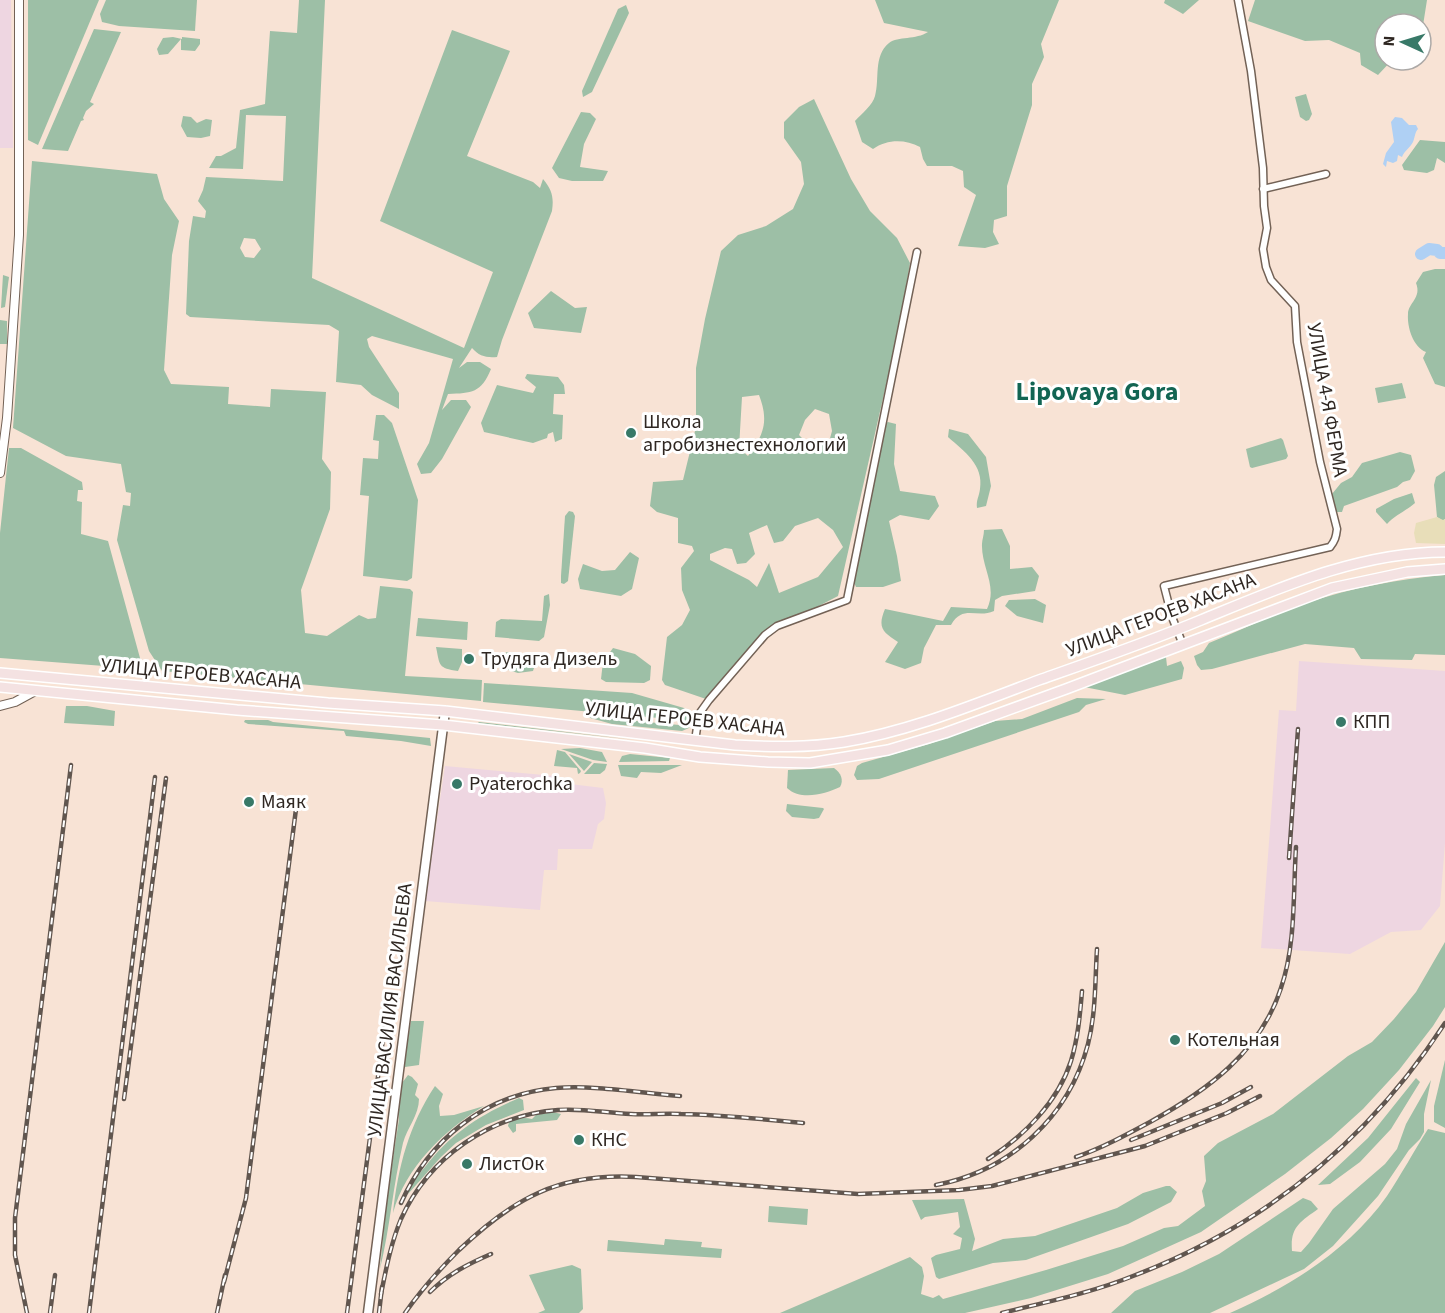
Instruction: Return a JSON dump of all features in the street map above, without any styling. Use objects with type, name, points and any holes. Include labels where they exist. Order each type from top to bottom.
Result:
[{"type":"main road","name":"УЛИЦА ГЕРОЕВ ХАСАНА","points":[[0,673],[317,702],[445,711],[695,741],[781,748],[843,742],[886,733],[940,716],[1177,630],[1326,572],[1365,561],[1404,554],[1445,552]]},
{"type":"main road","name":"УЛИЦА ГЕРОЕВ ХАСАНА","points":[[0,687],[237,710],[443,725],[645,748],[700,757],[810,763],[845,759],[915,743],[1066,689],[1332,588],[1407,572],[1445,569]]},
{"type":"main road","name":"УЛИЦА ВАСИЛИЯ ВАСИЛЬЕВА","points":[[368,1313],[445,711]]},
{"type":"street","points":[[0,473],[7,418],[19,235],[19,0]]},
{"type":"street","name":"УЛИЦА 4-Я ФЕРМА","points":[[1183,645],[1164,586],[1330,548],[1335,542],[1337,529],[1320,462],[1297,342],[1294,306],[1271,280],[1266,267],[1263,249],[1267,228],[1263,168],[1251,71],[1238,0]]},
{"type":"street","points":[[1263,189],[1326,174]]},
{"type":"street","points":[[695,741],[699,714],[765,634],[777,626],[847,600],[917,252]]},
{"type":"street","points":[[0,706],[15,702],[38,690]]},
{"type":"shaded area","points":[[0,0],[11,0],[13,148],[0,148]]},
{"type":"shaded area","points":[[1299,661],[1445,671],[1445,843],[1440,906],[1421,930],[1391,932],[1350,954],[1261,948],[1279,710],[1296,711]]},
{"type":"shaded area","points":[[445,766],[555,776],[570,784],[603,788],[606,803],[604,819],[598,824],[592,849],[558,849],[557,870],[544,870],[540,910],[425,901]]},
{"type":"green space","points":[[28,0],[99,0],[38,145],[28,140]]},
{"type":"green space","points":[[106,0],[197,0],[195,31],[119,26],[102,22],[100,14]]},
{"type":"green space","points":[[299,0],[325,0],[312,278],[464,348],[493,272],[380,221],[452,30],[510,51],[467,156],[533,182],[540,188],[543,179],[552,194],[552,211],[497,357],[483,356],[472,348],[459,368],[467,362],[480,362],[491,369],[483,383],[475,390],[448,394],[442,410],[451,400],[466,400],[471,407],[442,459],[431,473],[421,474],[417,464],[429,443],[453,359],[372,336],[367,339],[369,347],[399,393],[399,409],[372,395],[361,385],[336,382],[339,331],[329,325],[190,317],[186,314],[189,241],[193,216],[205,218],[206,211],[198,201],[206,177],[283,181],[286,116],[246,115],[243,169],[209,168],[216,156],[221,156],[236,148],[240,110],[265,104],[270,31],[297,33]],"holes":[[[244,238],[255,239],[261,249],[254,258],[245,257],[240,248]]]},
{"type":"green space","points":[[875,0],[1059,0],[1041,44],[1044,57],[1032,84],[1032,105],[1007,186],[1007,216],[994,220],[993,232],[999,244],[985,248],[958,246],[976,195],[964,187],[963,171],[952,166],[927,166],[920,147],[908,143],[896,141],[884,143],[873,149],[862,142],[855,121],[874,99],[879,61],[884,48],[897,39],[928,32],[884,23]]},
{"type":"green space","points":[[1165,0],[1199,0],[1183,14],[1164,3]]},
{"type":"green space","points":[[1255,0],[1427,0],[1425,12],[1373,12],[1373,72],[1381,72],[1378,75],[1361,65],[1360,53],[1329,40],[1305,41],[1248,21]]},
{"type":"green space","points":[[626,5],[629,13],[592,92],[583,97],[582,91],[618,9]]},
{"type":"green space","points":[[94,29],[121,32],[90,102],[94,104],[86,111],[84,120],[81,121],[68,151],[42,149]]},
{"type":"green space","points":[[163,38],[200,39],[200,44],[195,51],[181,50],[181,39],[168,54],[159,55],[157,49]]},
{"type":"green space","points":[[1306,94],[1312,114],[1306,121],[1300,117],[1295,97]]},
{"type":"green space","points":[[814,99],[851,179],[870,211],[897,238],[910,263],[899,328],[838,596],[765,634],[706,699],[665,685],[662,680],[667,637],[682,625],[690,610],[682,590],[681,568],[694,551],[692,546],[678,543],[678,518],[657,512],[650,506],[653,482],[683,480],[696,427],[696,368],[721,251],[738,235],[766,226],[793,209],[804,184],[801,162],[784,138],[784,122],[799,107]],"holes":[[[759,395],[764,413],[763,427],[758,441],[748,456],[739,448],[742,397]],[[815,409],[829,414],[832,431],[829,442],[810,446],[799,435],[805,420]],[[818,518],[833,530],[843,547],[818,577],[779,593],[769,563],[757,587],[749,580],[710,560],[710,554],[725,548],[732,549],[737,564],[746,563],[755,554],[749,533],[767,525],[774,543],[783,541],[795,526]]]},
{"type":"green space","points":[[581,112],[590,113],[596,119],[584,144],[580,167],[608,171],[603,181],[572,181],[559,178],[552,168]]},
{"type":"green space","points":[[183,116],[191,117],[197,123],[206,119],[212,120],[210,136],[187,137],[181,126]]},
{"type":"green space","points":[[1420,140],[1445,142],[1445,163],[1437,158],[1434,170],[1427,173],[1404,170],[1402,165]]},
{"type":"green space","points":[[32,161],[157,174],[164,199],[179,221],[172,255],[164,370],[171,384],[229,387],[228,404],[270,407],[271,389],[326,392],[322,459],[331,472],[330,509],[301,590],[305,633],[327,636],[359,615],[368,619],[376,618],[380,586],[410,589],[413,592],[405,676],[482,680],[481,701],[162,671],[149,651],[117,540],[123,505],[130,506],[131,493],[126,492],[121,464],[66,456],[13,428]]},
{"type":"green space","points":[[1445,269],[1445,387],[1435,384],[1423,358],[1426,352],[1414,341],[1408,319],[1409,310],[1417,293],[1416,283],[1423,272]]},
{"type":"green space","points":[[3,275],[9,277],[5,307],[1,308]]},
{"type":"green space","points":[[551,291],[575,308],[587,307],[581,333],[534,328],[528,313]]},
{"type":"green space","points":[[0,320],[7,321],[7,344],[0,344]]},
{"type":"green space","points":[[527,374],[558,377],[564,385],[565,394],[554,394],[553,414],[563,415],[562,439],[555,442],[553,432],[548,434],[547,438],[533,443],[484,432],[481,423],[497,385],[533,393],[536,387],[525,378]]},
{"type":"green space","points":[[1402,383],[1406,398],[1378,403],[1375,388]]},
{"type":"green space","points":[[376,415],[384,415],[392,423],[418,500],[412,578],[407,581],[363,576],[369,496],[360,495],[363,458],[378,459],[379,441],[373,440]]},
{"type":"green space","points":[[888,422],[896,424],[894,464],[900,491],[935,496],[939,506],[929,520],[900,515],[889,521],[901,581],[883,587],[856,587],[853,580],[884,424]]},
{"type":"green space","points":[[949,429],[968,434],[986,457],[991,486],[986,506],[977,508],[980,489],[979,473],[972,459],[948,437]]},
{"type":"green space","points":[[1281,438],[1288,456],[1286,459],[1250,467],[1246,449]]},
{"type":"green space","points":[[9,448],[21,448],[82,482],[83,490],[78,490],[77,501],[82,502],[81,534],[108,541],[143,669],[0,658],[0,533]]},
{"type":"green space","points":[[1400,452],[1411,455],[1415,471],[1410,480],[1344,506],[1342,512],[1335,512],[1332,494],[1341,483],[1352,477],[1362,463]]},
{"type":"green space","points":[[1445,471],[1445,519],[1443,521],[1437,517],[1434,485],[1436,477]]},
{"type":"green space","points":[[1412,493],[1415,503],[1387,524],[1376,512],[1376,509],[1394,499]]},
{"type":"green space","points":[[569,511],[575,516],[568,581],[564,584],[561,583],[561,576],[565,516]]},
{"type":"green space","points":[[1002,529],[1010,546],[1010,569],[1032,567],[1039,576],[1035,591],[1002,596],[995,600],[994,611],[982,614],[965,613],[951,625],[936,625],[924,648],[921,663],[905,669],[885,662],[898,642],[883,629],[885,609],[943,621],[951,607],[987,609],[991,592],[982,552],[984,530]]},
{"type":"green space","points":[[630,552],[639,558],[632,589],[621,596],[580,589],[578,579],[583,564],[602,571],[615,570]]},
{"type":"green space","points":[[1445,575],[1445,655],[1415,654],[1412,660],[1361,659],[1354,648],[1305,644],[1212,669],[1201,670],[1197,665],[1194,656],[1203,652],[1209,643],[1294,607],[1375,585]]},
{"type":"green space","points":[[549,594],[550,605],[544,637],[539,641],[495,637],[496,622],[501,619],[542,621],[544,596]]},
{"type":"green space","points":[[1035,599],[1046,605],[1043,623],[1017,616],[1005,606],[1009,600]]},
{"type":"green space","points":[[418,618],[468,622],[467,640],[416,636]]},
{"type":"green space","points":[[436,647],[462,649],[462,662],[458,671],[441,665]]},
{"type":"green space","points":[[613,648],[635,654],[651,666],[650,680],[644,683],[606,682],[601,679],[603,662]]},
{"type":"green space","points":[[507,652],[533,655],[536,662],[533,671],[518,673],[502,668],[501,655]]},
{"type":"green space","points":[[1166,657],[1167,666],[1181,661],[1184,668],[1182,679],[1125,695],[1084,687]]},
{"type":"green space","points":[[484,683],[632,693],[684,708],[690,715],[691,721],[483,702]]},
{"type":"green space","points":[[1077,698],[1106,699],[1086,705],[1079,712],[879,779],[857,780],[854,775],[857,766],[862,763],[929,744],[995,721],[1022,719]]},
{"type":"green space","points":[[66,706],[87,706],[115,711],[114,726],[64,723]]},
{"type":"green space","points":[[583,716],[690,726],[682,731],[612,724]]},
{"type":"green space","points":[[245,720],[268,720],[430,738],[431,746],[346,736],[344,731],[248,724],[244,722]]},
{"type":"green space","points":[[479,722],[636,740],[478,723]]},
{"type":"green space","points":[[580,748],[602,752],[607,762],[593,760],[561,749]]},
{"type":"green space","points":[[557,750],[565,752],[581,771],[580,773],[578,774],[577,768],[554,766]]},
{"type":"green space","points":[[569,754],[592,762],[584,771]]},
{"type":"green space","points":[[630,754],[670,758],[669,761],[619,762],[622,756]]},
{"type":"green space","points":[[594,763],[607,764],[605,770],[600,774],[584,774]]},
{"type":"green space","points":[[618,765],[682,765],[661,773],[641,772],[637,778],[621,776]]},
{"type":"green space","points":[[834,768],[840,774],[842,782],[840,787],[834,790],[806,795],[787,788],[788,770]]},
{"type":"green space","points":[[787,804],[824,809],[819,818],[792,817],[786,811]]},
{"type":"green space","points":[[1445,942],[1445,1007],[1399,1070],[1363,1109],[1331,1138],[1285,1174],[1201,1232],[1108,1274],[1031,1298],[965,1313],[780,1313],[910,1257],[922,1267],[924,1276],[921,1294],[933,1298],[939,1295],[943,1299],[1046,1270],[1123,1246],[1164,1228],[1178,1226],[1205,1206],[1202,1191],[1206,1181],[1204,1156],[1218,1143],[1273,1114],[1348,1056],[1372,1042],[1416,992]]},
{"type":"green space","points":[[411,1021],[424,1021],[419,1065],[405,1067],[404,1063]]},
{"type":"green space","points":[[1445,1060],[1445,1128],[1434,1122],[1434,1106]]},
{"type":"green space","points":[[408,1075],[418,1084],[415,1095],[419,1099],[415,1116],[403,1143],[380,1269],[387,1198],[399,1119],[398,1104],[402,1083]]},
{"type":"green space","points":[[1416,1078],[1420,1082],[1391,1129],[1360,1162],[1330,1184],[1318,1185],[1368,1138]]},
{"type":"green space","points":[[1431,1080],[1424,1114],[1424,1132],[1420,1139],[1409,1150],[1378,1196],[1333,1246],[1304,1269],[1210,1313],[1111,1313],[1135,1291],[1219,1254],[1303,1198],[1311,1201],[1318,1209],[1297,1226],[1293,1236],[1292,1251],[1301,1252],[1333,1209],[1385,1164],[1397,1149],[1406,1124]]},
{"type":"green space","points":[[435,1086],[443,1094],[439,1106],[440,1116],[454,1115],[484,1106],[455,1127],[428,1152],[407,1181],[393,1213],[406,1147],[418,1116]]},
{"type":"green space","points":[[519,1098],[523,1100],[524,1110],[486,1125],[456,1143],[408,1194],[420,1173],[456,1135],[479,1118]]},
{"type":"green space","points":[[553,1112],[561,1114],[557,1120],[516,1124],[516,1131],[513,1133],[508,1126],[509,1122],[515,1120],[532,1119],[536,1115]]},
{"type":"green space","points":[[1428,1129],[1445,1133],[1445,1313],[1230,1313],[1296,1279],[1355,1233],[1387,1196]]},
{"type":"green space","points":[[1170,1186],[1177,1192],[1171,1202],[1128,1224],[1026,1260],[993,1263],[939,1279],[936,1277],[931,1258],[960,1249],[962,1238],[953,1234],[960,1227],[958,1212],[925,1217],[921,1220],[912,1200],[964,1199],[975,1239],[972,1251],[1003,1239],[1035,1236],[1117,1208],[1143,1193]]},
{"type":"green space","points":[[769,1206],[808,1209],[807,1225],[768,1222]]},
{"type":"green space","points":[[665,1239],[702,1242],[701,1247],[722,1249],[721,1258],[607,1251],[608,1240],[664,1245]]},
{"type":"green space","points":[[572,1265],[581,1269],[583,1309],[579,1313],[538,1313],[545,1310],[529,1275]]},
{"type":"sand","points":[[1437,517],[1445,519],[1445,544],[1416,543],[1414,533],[1416,523]]},
{"type":"water","points":[[1395,117],[1402,118],[1409,125],[1416,125],[1418,129],[1413,142],[1402,157],[1398,155],[1397,161],[1393,163],[1387,161],[1386,167],[1383,164],[1386,153],[1394,142],[1391,122]]},
{"type":"waterway","points":[[1421,254],[1429,249],[1445,253]]},
{"type":"railway","points":[[1289,858],[1298,729]]},
{"type":"railway","points":[[27,1313],[15,1255],[15,1218],[71,765]]},
{"type":"railway","points":[[89,1313],[155,777]]},
{"type":"railway","points":[[124,1099],[166,778]]},
{"type":"railway","points":[[224,1282],[246,1198],[296,809]]},
{"type":"railway","points":[[1076,1157],[1123,1136],[1191,1097],[1229,1068],[1260,1032],[1272,1011],[1286,971],[1293,918],[1296,847]]},
{"type":"railway","points":[[936,1185],[963,1178],[1012,1153],[1033,1137],[1067,1095],[1079,1070],[1091,1032],[1097,949]]},
{"type":"railway","points":[[988,1159],[1026,1129],[1057,1091],[1071,1061],[1082,991]]},
{"type":"railway","points":[[347,1313],[389,993]]},
{"type":"railway","points":[[1002,1313],[1085,1292],[1133,1276],[1181,1256],[1269,1205],[1310,1175],[1383,1105],[1445,1023]]},
{"type":"railway","points":[[401,1203],[427,1159],[444,1141],[462,1124],[483,1110],[506,1100],[530,1092],[571,1087],[680,1096]]},
{"type":"railway","points":[[1131,1140],[1222,1103],[1251,1087]]},
{"type":"railway","points":[[405,1313],[417,1296],[459,1250],[499,1216],[539,1193],[584,1179],[636,1177],[858,1194],[959,1190],[992,1186],[1145,1146],[1227,1113],[1260,1096]]},
{"type":"railway","points":[[381,1294],[401,1219],[413,1197],[428,1177],[464,1143],[509,1120],[558,1110],[585,1110],[637,1114],[712,1115],[803,1123]]},
{"type":"railway","points":[[430,1292],[459,1270],[491,1254]]},
{"type":"railway","points":[[50,1313],[55,1275]]},
{"type":"railway","points":[[217,1313],[225,1275]]},
{"type":"railway","points":[[379,1313],[382,1287]]},
{"type":"place","name":"Школа агробизнестехнологий","points":[[631,433]]},
{"type":"place","name":"Трудяга Дизель","points":[[469,659]]},
{"type":"place","name":"КПП","points":[[1341,722]]},
{"type":"place","name":"Pyaterochka","points":[[457,784]]},
{"type":"place","name":"Маяк","points":[[249,802]]},
{"type":"place","name":"Котельная","points":[[1175,1040]]},
{"type":"place","name":"КНС","points":[[579,1140]]},
{"type":"place","name":"ЛистОк","points":[[467,1164]]},
{"type":"district","name":"Lipovaya Gora","points":[[1097,391]]}]
